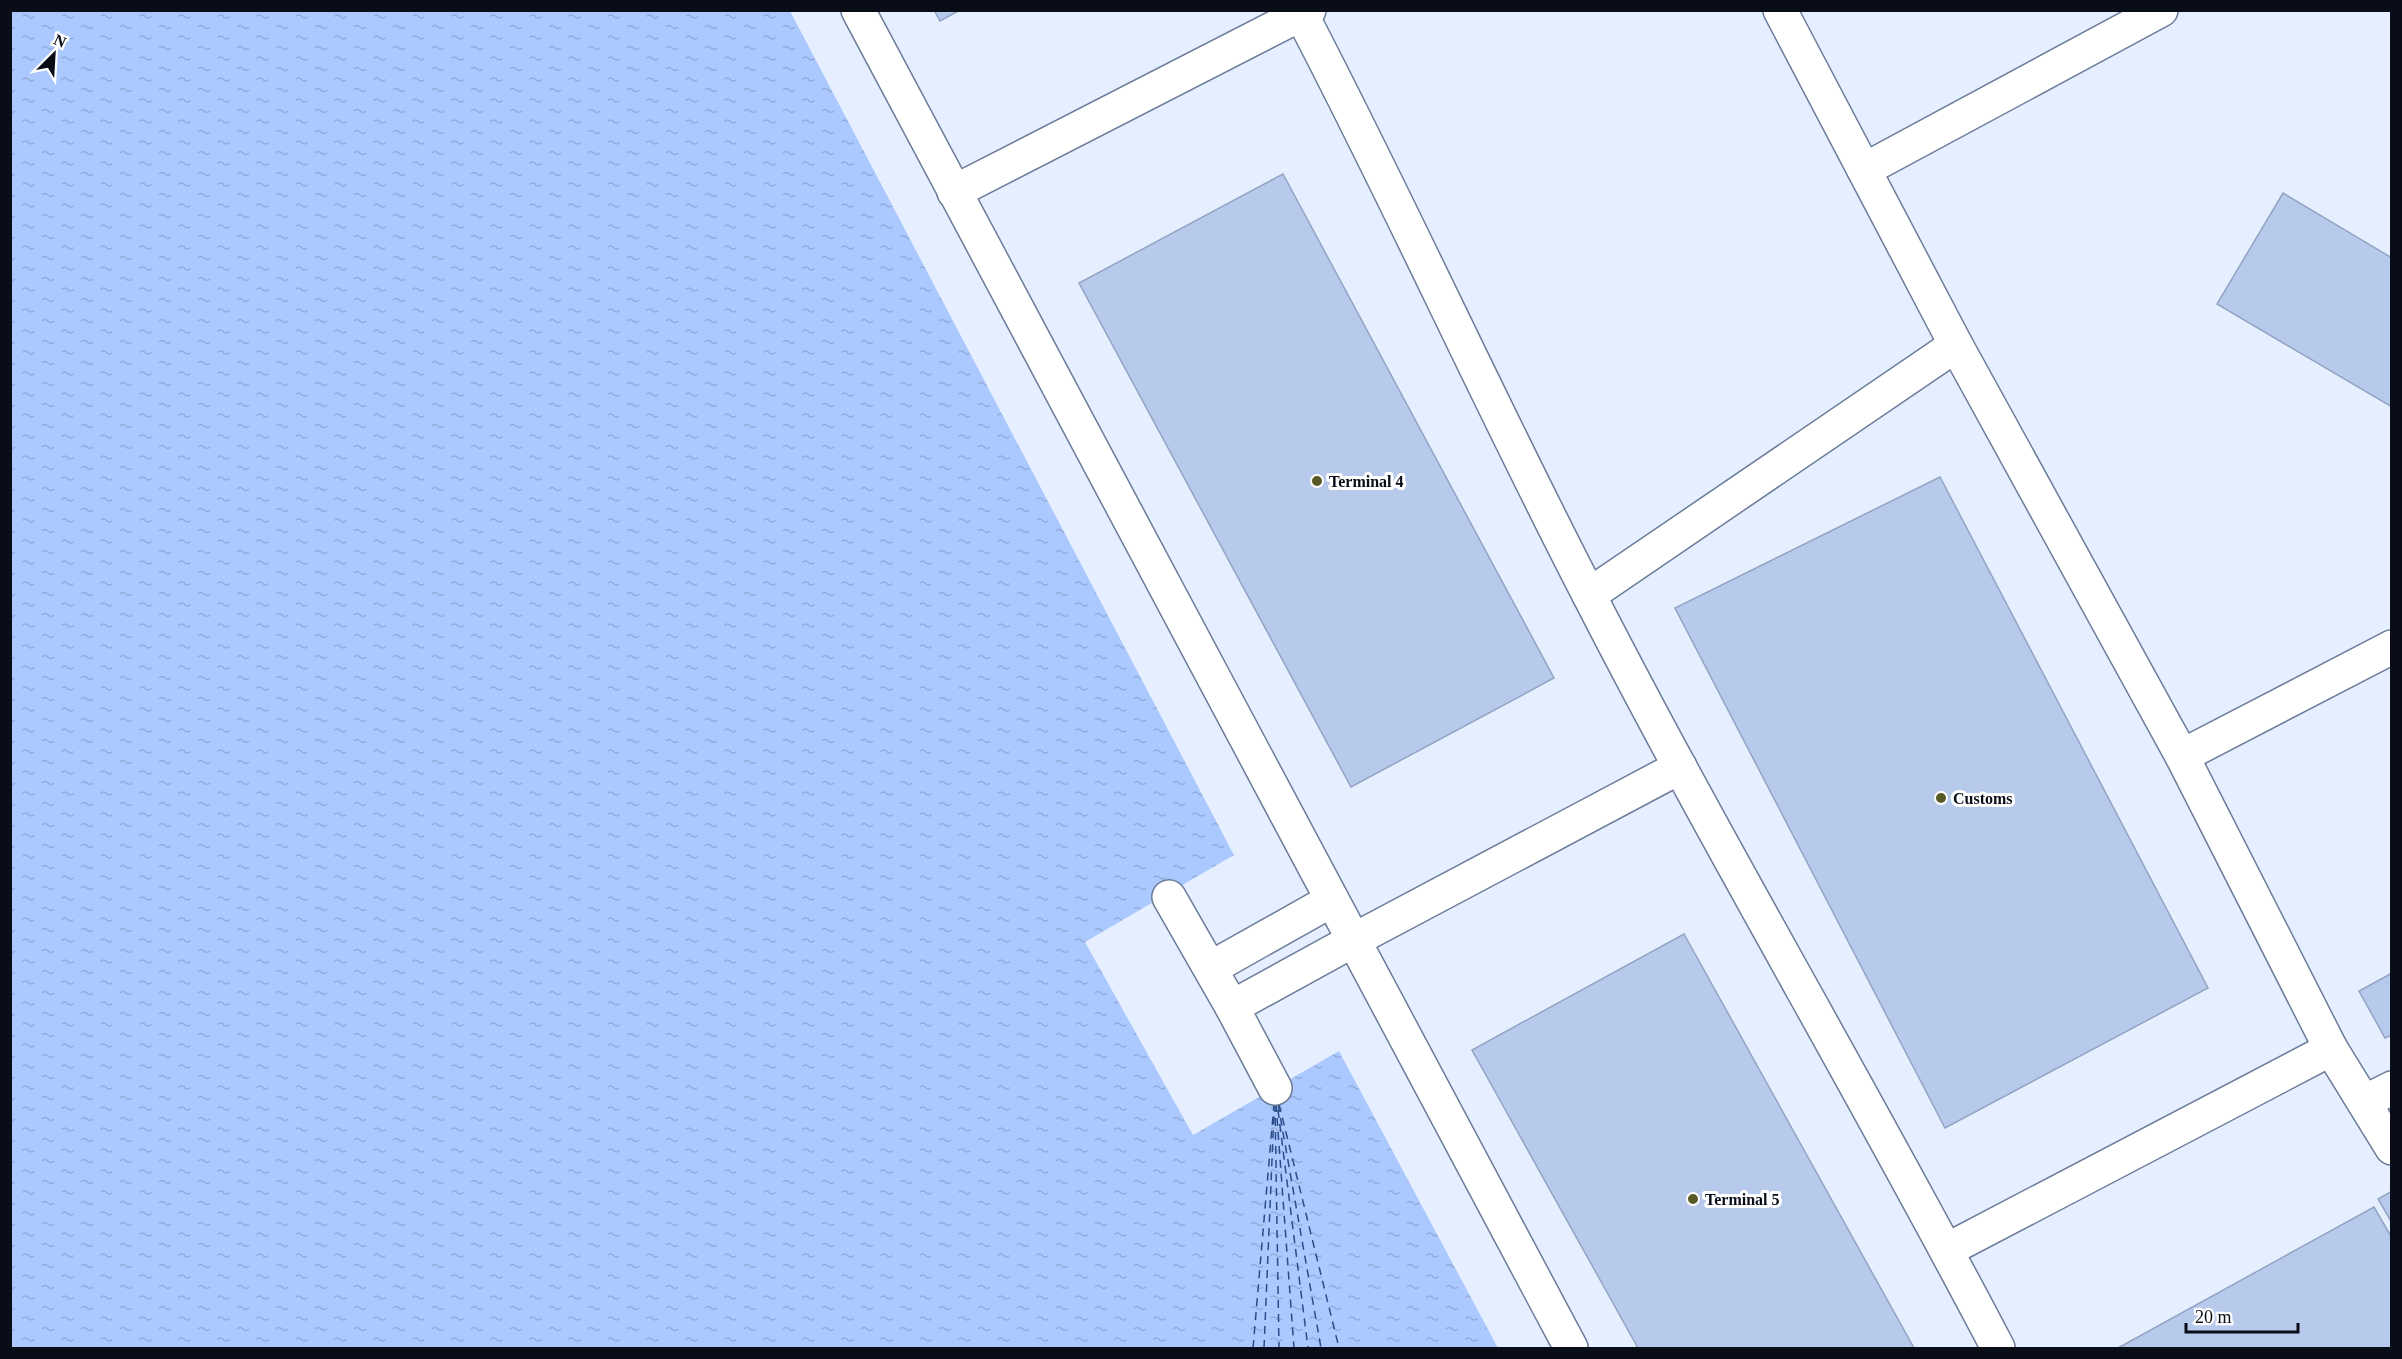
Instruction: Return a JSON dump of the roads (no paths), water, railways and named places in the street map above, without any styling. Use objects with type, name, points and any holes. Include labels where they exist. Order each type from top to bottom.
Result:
[{"type":"lane","points":[[858,10],[1571,1348]]},
{"type":"lane","points":[[1780,10],[1956,345],[2182,756],[2331,1049],[2378,1095],[2391,1148]]},
{"type":"lane","points":[[1864,170],[2161,10]]},
{"type":"lane","points":[[954,192],[1303,12],[1589,595],[1680,767],[1947,1250],[1998,1348]]},
{"type":"lane","points":[[1589,595],[1956,345]]},
{"type":"lane","points":[[2182,756],[2391,647]]},
{"type":"lane","points":[[1232,1007],[1680,767]]},
{"type":"lane","points":[[1169,897],[1275,1088]]},
{"type":"lane","points":[[1210,968],[1332,900]]},
{"type":"lane","points":[[1947,1250],[2331,1049]]},
{"type":"water","points":[[10,11],[790,11],[1234,855],[1085,942],[1193,1135],[1339,1051],[1498,1348],[11,1348]]},
{"type":"place","name":"Terminal 4","points":[[1317,481]]},
{"type":"place","name":"Customs","points":[[1941,798]]},
{"type":"place","name":"Terminal 5","points":[[1693,1199]]}]
